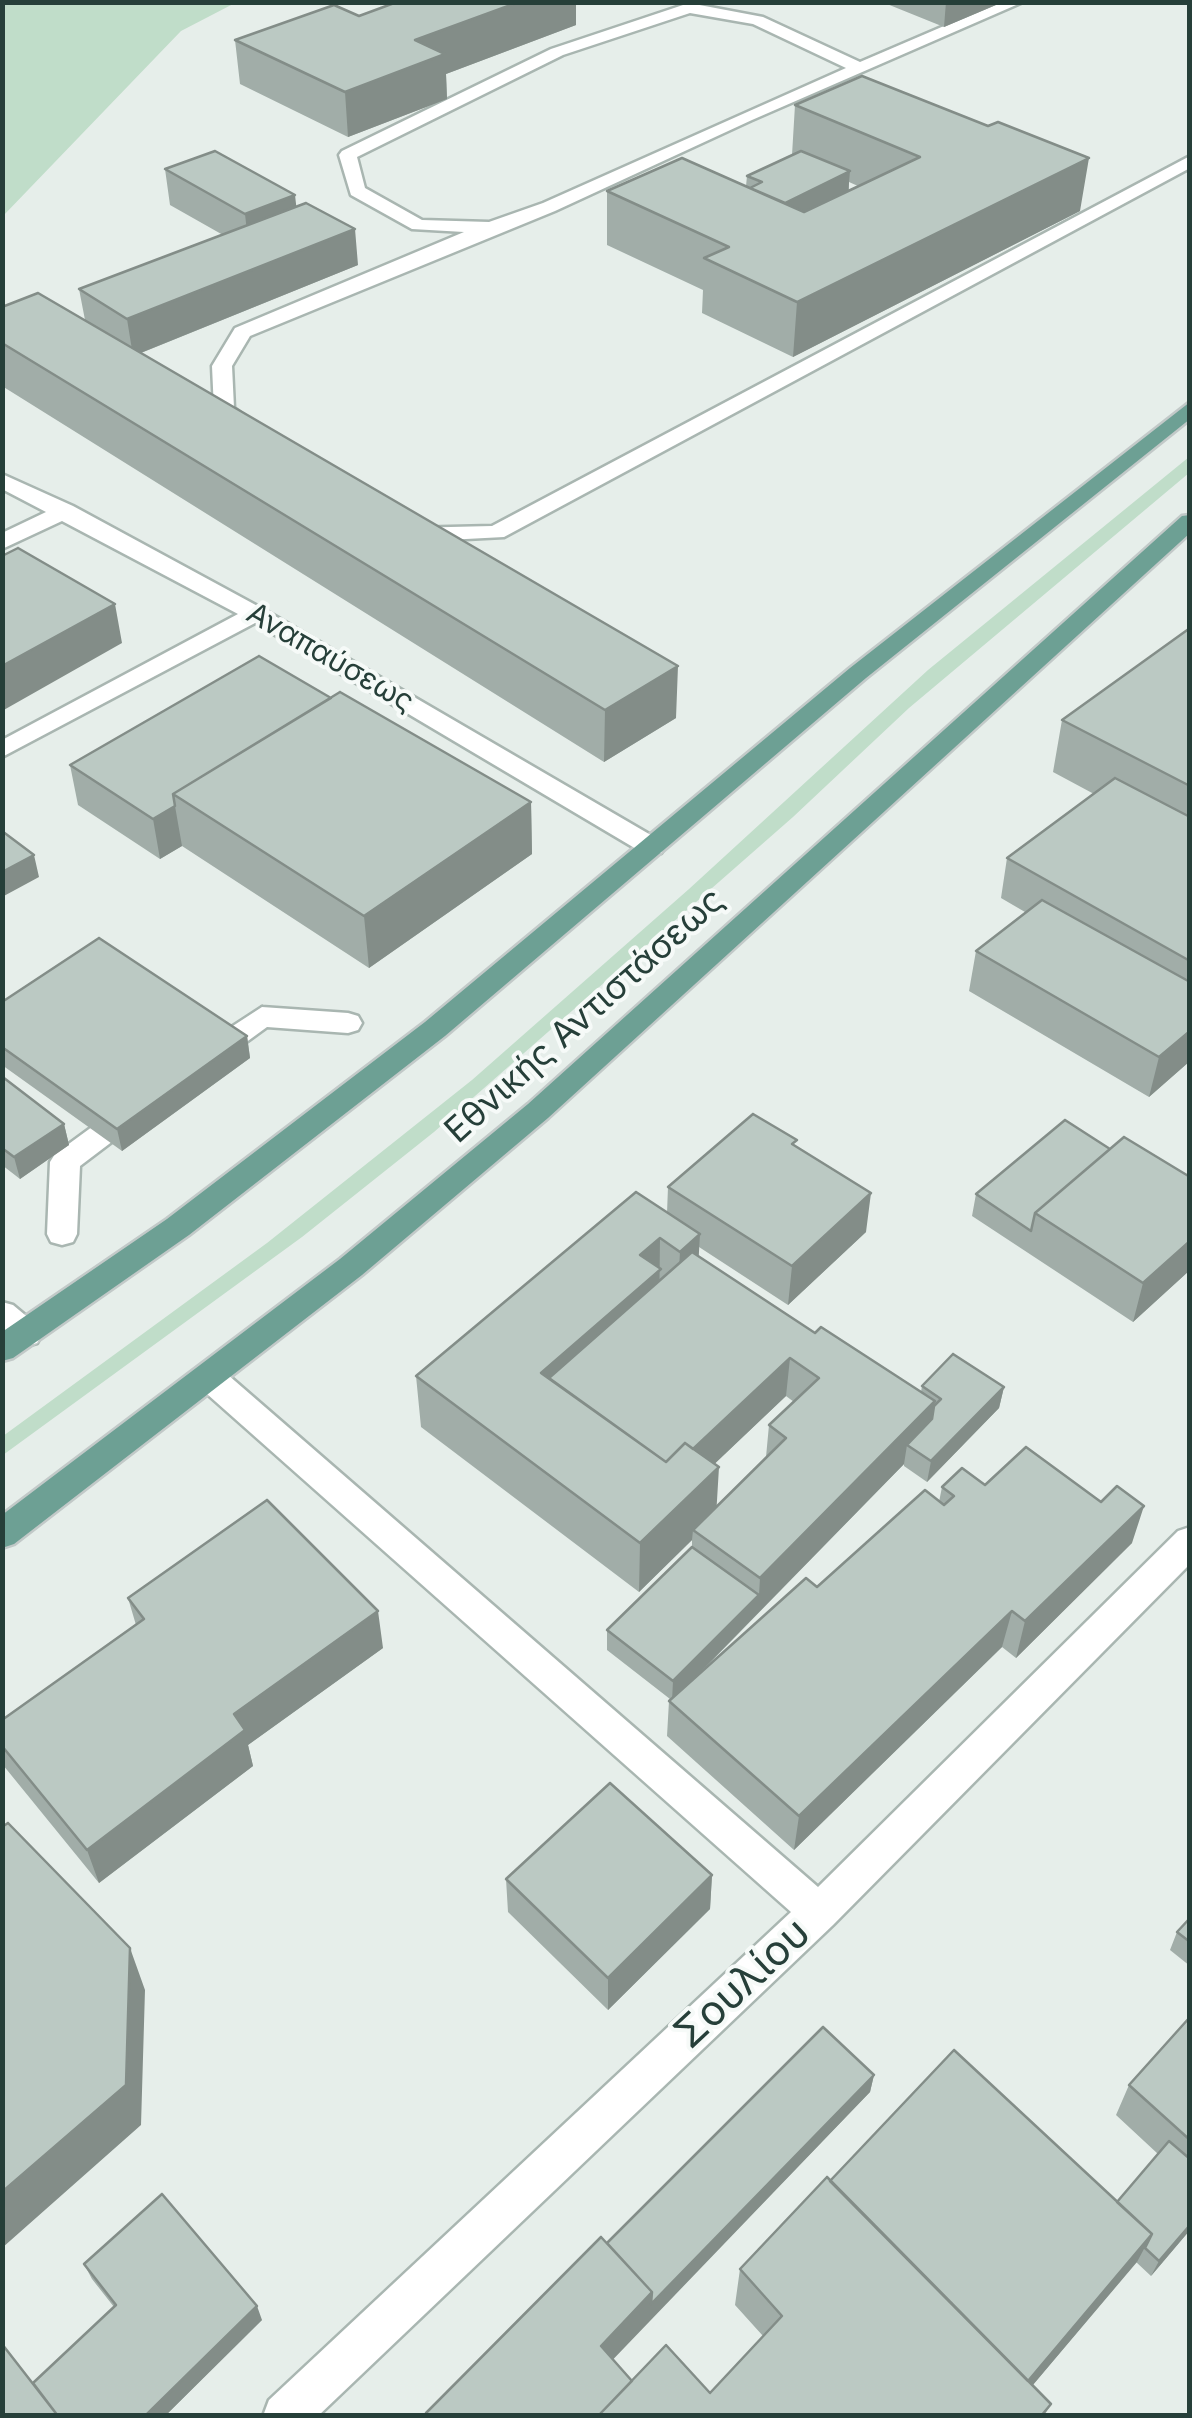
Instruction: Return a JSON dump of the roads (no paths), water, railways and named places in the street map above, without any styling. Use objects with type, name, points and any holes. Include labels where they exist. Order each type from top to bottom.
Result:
[{"type":"main road","points":[[10,1332],[178,1227],[436,1030],[858,673],[1190,408]]},
{"type":"main road","name":"Εθνικής Αντιστάσεως","points":[[2,1534],[351,1267],[625,1036],[1187,526]]},
{"type":"street","points":[[273,444],[224,410],[222,366],[242,332],[549,207],[1015,2]]},
{"type":"street","points":[[491,228],[418,225],[357,191],[348,155],[558,52],[689,8],[756,20],[860,68]]},
{"type":"street","points":[[447,560],[395,530],[496,532],[1190,161]]},
{"type":"street","name":"Αναπαύσεως","points":[[2,480],[255,614],[652,847]]},
{"type":"street","points":[[2,542],[66,511]]},
{"type":"street","points":[[2,750],[255,614]]},
{"type":"street","points":[[186,1072],[262,1017],[348,1023]]},
{"type":"street","points":[[62,1234],[65,1162],[156,1095]]},
{"type":"street","points":[[209,1377],[819,1912]]},
{"type":"street","name":"Σουλίου","points":[[285,2416],[819,1912],[1190,1541]]}]
